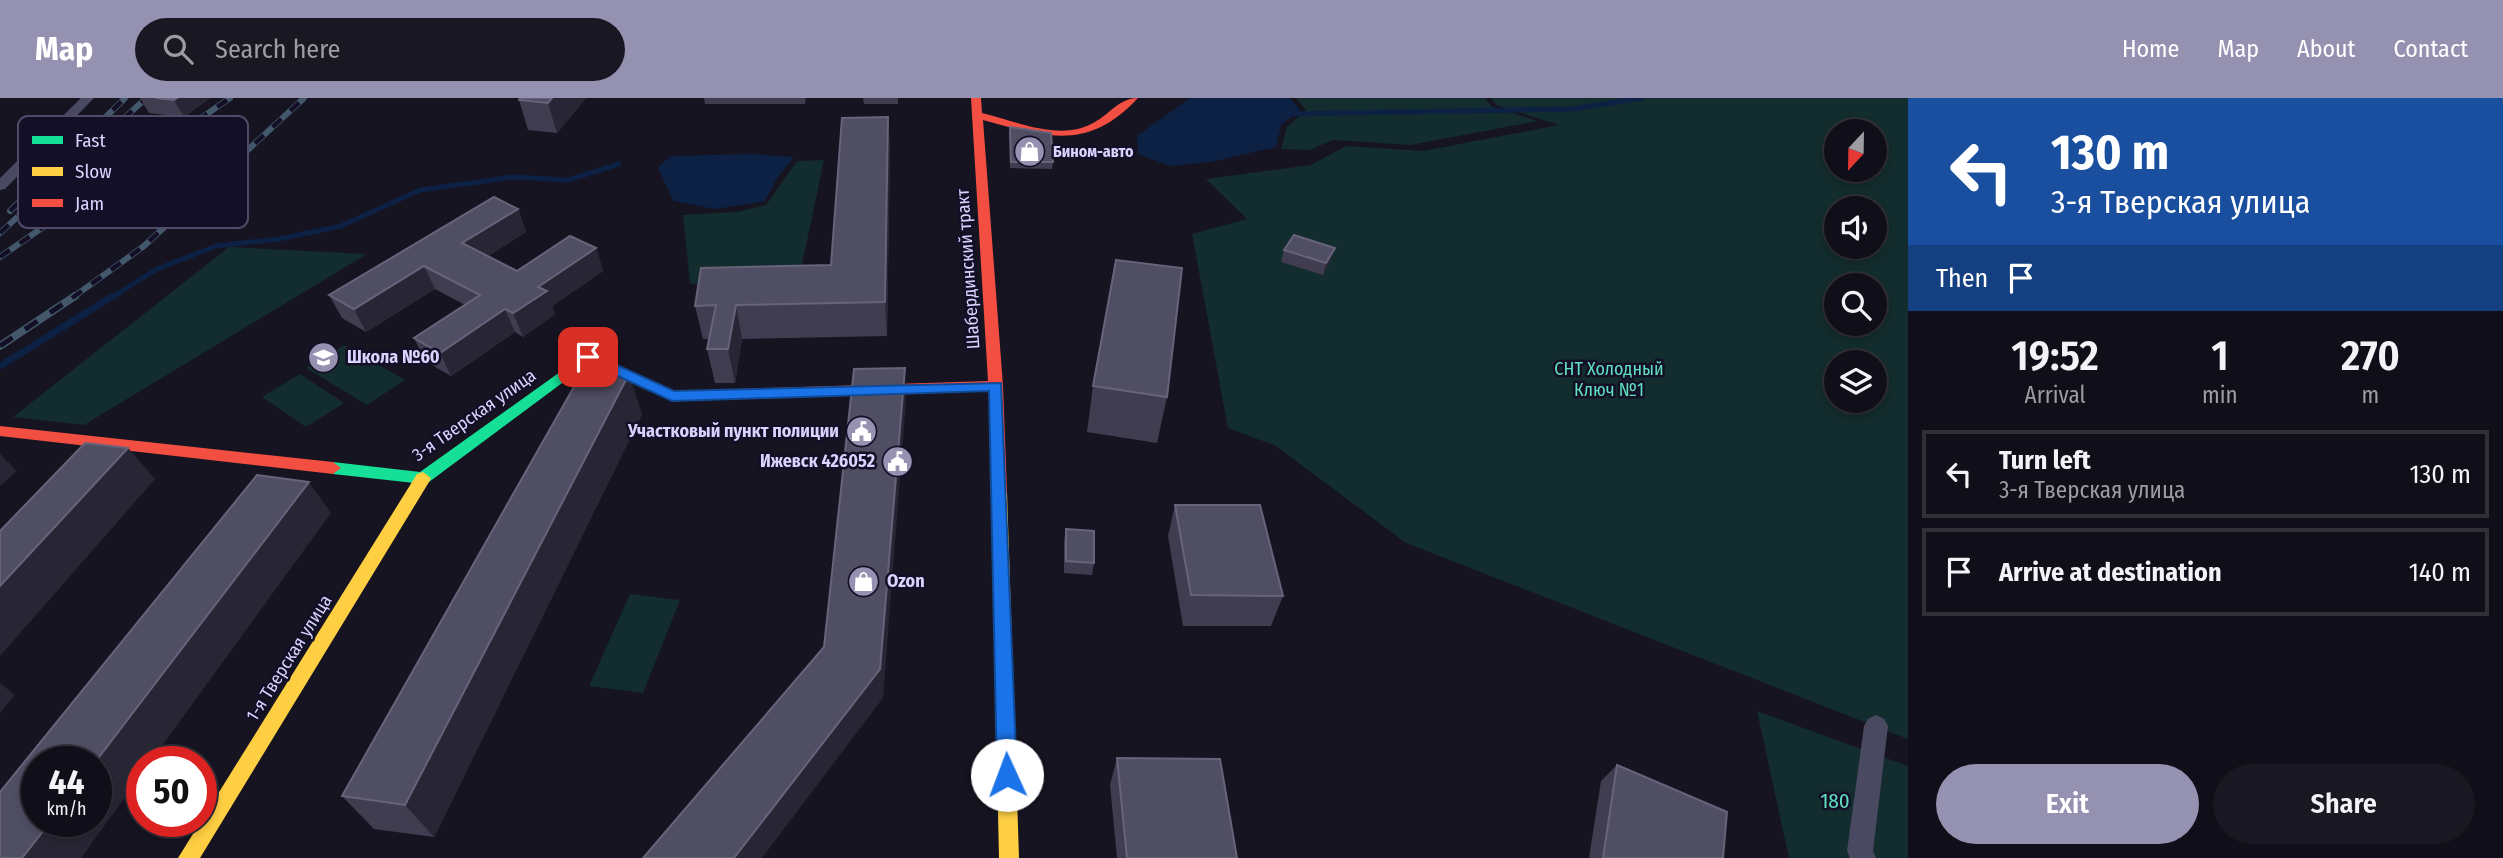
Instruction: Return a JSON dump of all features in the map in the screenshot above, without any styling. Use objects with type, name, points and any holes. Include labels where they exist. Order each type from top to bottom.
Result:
[{"type":"street","points":[[70,116],[88,98]]},
{"type":"street","name":"Шабердинский тракт","points":[[976,98],[996,386],[1009,858]]},
{"type":"street","points":[[978,115],[1058,131],[1090,130],[1133,98]]},
{"type":"street","points":[[0,186],[18,168]]},
{"type":"street","name":"3-я Тверская улица","points":[[0,430],[423,478],[588,357],[672,396],[996,386]]},
{"type":"street","name":"1-я Тверская улица","points":[[188,858],[423,478]]},
{"type":"street","points":[[1863,858],[1860,851],[1876,726]]},
{"type":"green space","points":[[1296,98],[1485,98],[1491,106],[1538,121],[1410,145],[1333,140],[1310,150],[1281,149],[1287,127],[1306,110]]},
{"type":"green space","name":"СНТ Холодный Ключ №1","points":[[1491,98],[1908,98],[1908,739],[1406,543],[1276,446],[1228,428],[1192,234],[1247,219],[1206,179],[1311,165],[1346,146],[1423,151],[1559,125],[1496,105]]},
{"type":"green space","points":[[824,160],[799,279],[690,284],[683,215],[736,212],[766,205],[797,161]]},
{"type":"green space","points":[[229,247],[367,254],[84,425],[13,417]]},
{"type":"green space","points":[[344,345],[405,380],[367,405],[306,368]]},
{"type":"green space","points":[[300,374],[344,403],[306,427],[262,397]]},
{"type":"green space","points":[[630,594],[680,600],[643,693],[589,686]]},
{"type":"green space","name":"180","points":[[1757,711],[1908,766],[1908,858],[1789,858]]},
{"type":"water","points":[[1190,98],[1290,98],[1300,110],[1281,125],[1276,147],[1210,162],[1171,166],[1138,154],[1137,136]]},
{"type":"water","points":[[752,154],[794,157],[777,178],[765,201],[715,209],[673,201],[658,167],[671,156]]},
{"type":"building","points":[[552,98],[548,103],[519,100]]},
{"type":"building","points":[[888,117],[885,302],[736,305],[728,349],[707,349],[716,305],[695,306],[701,268],[831,265],[842,118]]},
{"type":"building","name":"Бином-авто","points":[[1010,127],[1051,133],[1053,162],[1011,162]]},
{"type":"building","points":[[494,197],[518,209],[462,243],[517,271],[570,236],[596,248],[538,287],[547,291],[513,313],[505,309],[440,353],[414,338],[480,295],[424,266],[354,309],[329,295]]},
{"type":"building","points":[[1294,235],[1335,248],[1326,263],[1284,250]]},
{"type":"building","points":[[1116,260],[1182,268],[1167,397],[1093,386]]},
{"type":"building","points":[[905,368],[880,669],[734,858],[643,858],[824,647],[854,369]]},
{"type":"building","points":[[584,369],[629,374],[405,805],[342,796]]},
{"type":"building","points":[[85,443],[128,448],[0,586],[0,531]]},
{"type":"building","points":[[257,475],[309,482],[107,746],[37,746]]},
{"type":"building","points":[[1175,505],[1260,505],[1283,596],[1191,595]]},
{"type":"building","points":[[1066,529],[1094,531],[1094,563],[1066,561]]},
{"type":"building","points":[[1117,758],[1220,759],[1237,858],[1127,858]]},
{"type":"building","points":[[1617,765],[1727,812],[1723,858],[1603,858]]},
{"type":"building","points":[[21,766],[21,837],[38,837],[22,858],[0,858],[0,792]]},
{"type":"waterway","points":[[1287,114],[1573,109],[1642,98]]},
{"type":"waterway","points":[[111,298],[157,269],[216,246],[279,239],[341,226],[420,190],[514,177],[568,180],[619,164]]},
{"type":"waterway","points":[[0,366],[113,296]]},
{"type":"railway","points":[[107,116],[125,98]]},
{"type":"railway","points":[[127,116],[146,98]]},
{"type":"railway","points":[[204,116],[230,98]]},
{"type":"railway","points":[[248,150],[304,98]]},
{"type":"railway","points":[[10,211],[18,203]]},
{"type":"railway","points":[[0,233],[18,216]]},
{"type":"railway","points":[[0,257],[42,228]]},
{"type":"railway","points":[[72,298],[144,246],[163,228]]},
{"type":"railway","points":[[0,346],[72,298]]},
{"type":"traffic: fast","points":[[333,468],[423,478],[588,357],[627,375]]},
{"type":"traffic: slow","points":[[188,858],[423,478]]},
{"type":"traffic: slow","points":[[999,492],[1009,858]]},
{"type":"traffic: jam","points":[[976,98],[996,386],[999,492]]},
{"type":"traffic: jam","points":[[978,115],[1051,133],[1080,132],[1098,125],[1133,98]]},
{"type":"traffic: jam","points":[[627,375],[672,396],[996,386]]},
{"type":"traffic: jam","points":[[0,431],[333,468]]},
{"type":"place","name":"Бином-авто","points":[[1030,151]]},
{"type":"place","name":"Школа №60","points":[[324,357]]},
{"type":"place","name":"Участковый пункт полиции","points":[[862,431]]},
{"type":"place","name":"Ижевск 426052","points":[[898,461]]},
{"type":"place","name":"Ozon","points":[[864,581]]},
{"type":"route","points":[[588,357],[672,396],[996,386],[1007,775]]}]
